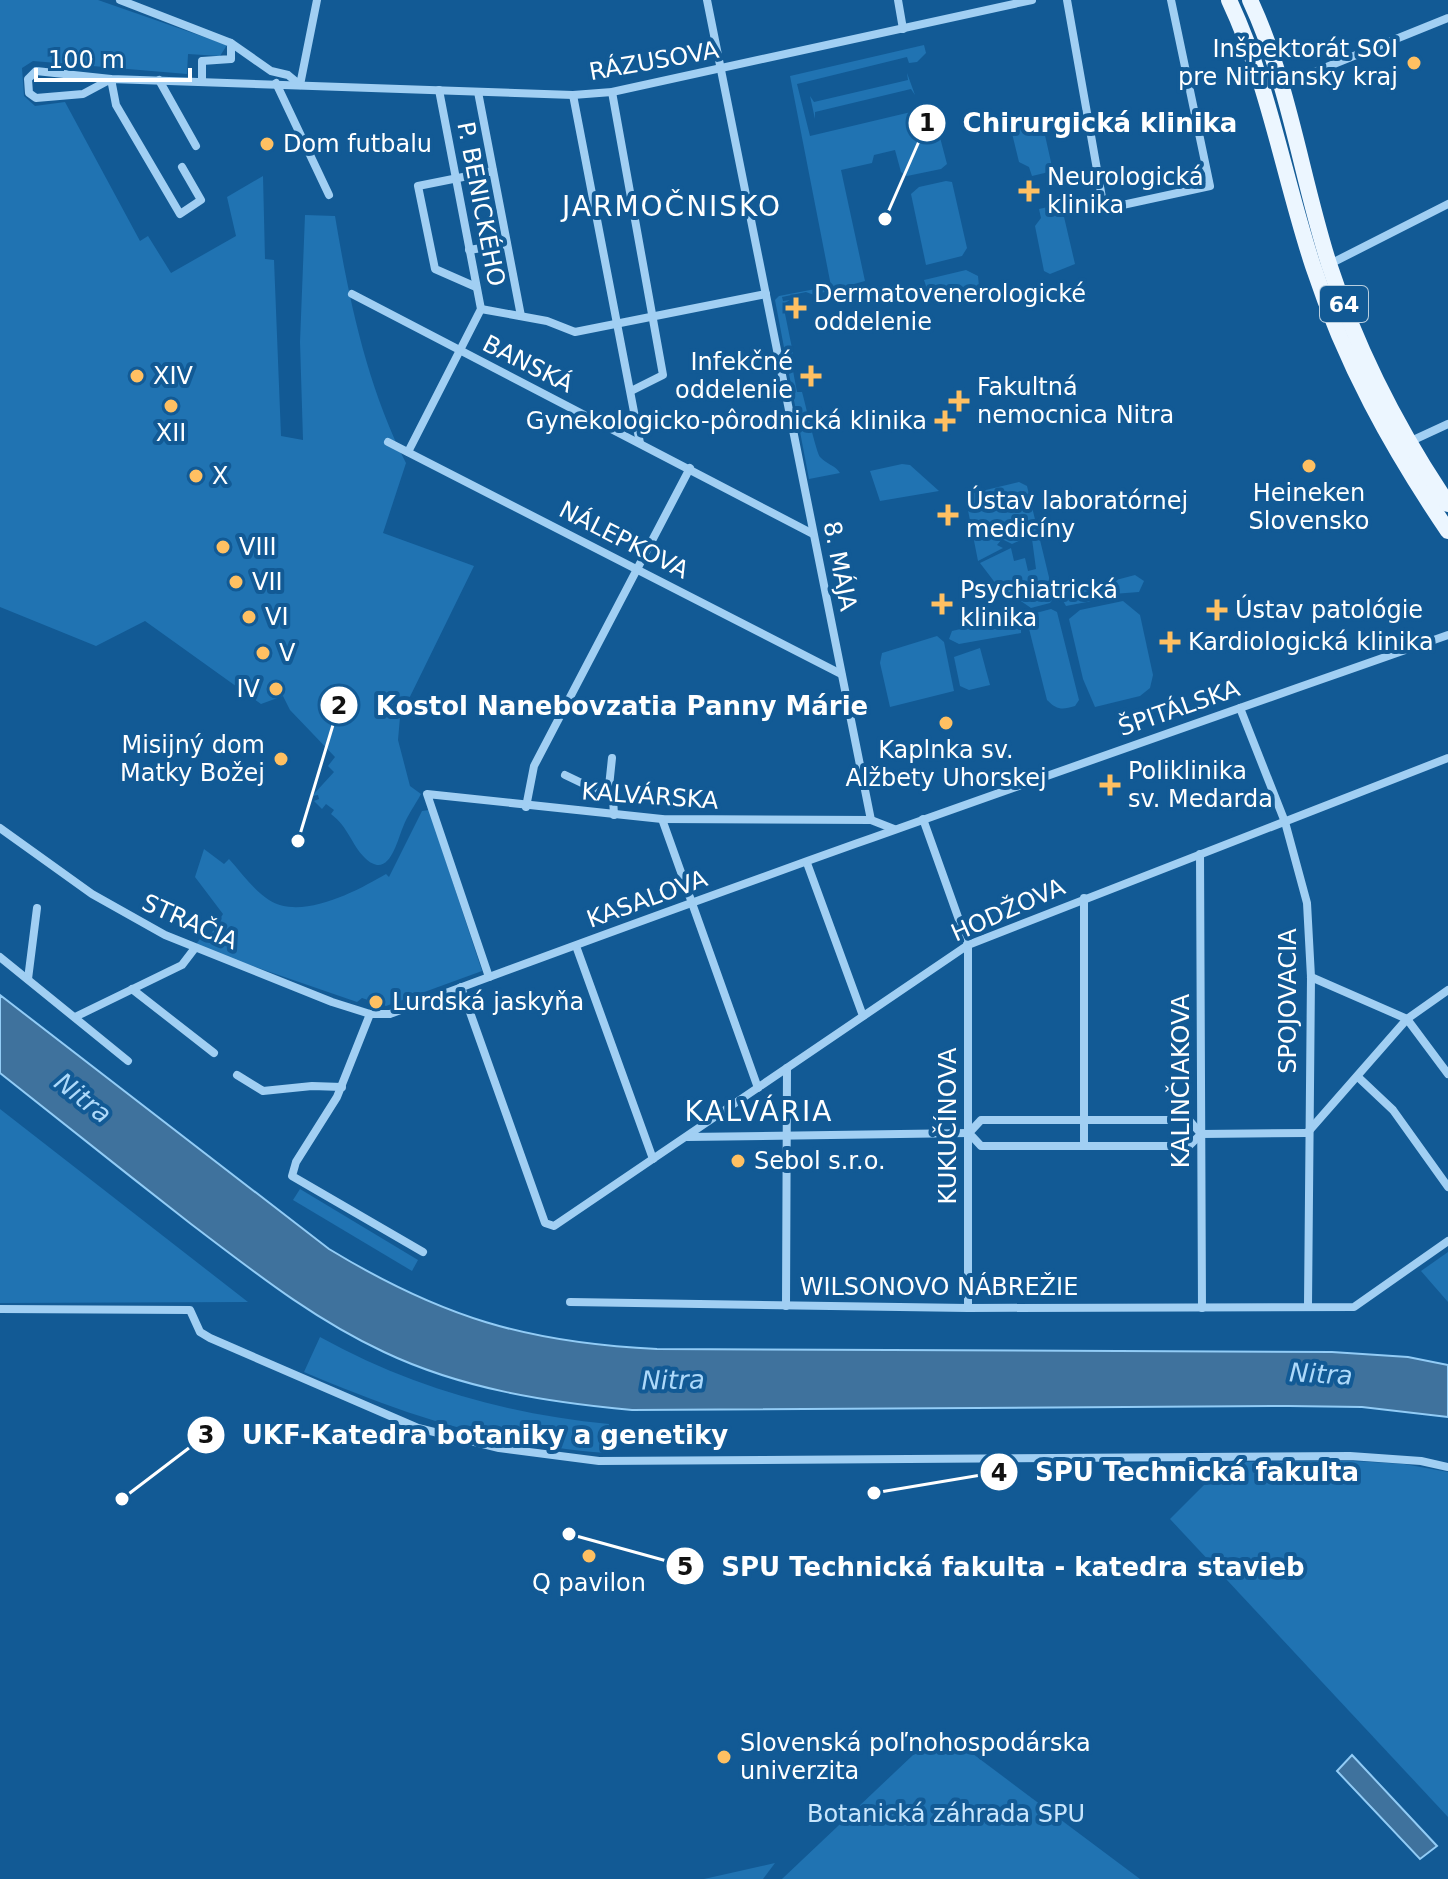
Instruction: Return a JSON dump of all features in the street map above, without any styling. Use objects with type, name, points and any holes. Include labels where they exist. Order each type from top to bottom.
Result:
[{"type":"main road","name":"64","points":[[1229,0],[1264,90],[1322,268],[1378,386],[1401,446],[1448,531]]},
{"type":"main road","name":"64","points":[[1250,0],[1281,86],[1322,268]]},
{"type":"main road","points":[[1264,90],[1281,86]]},
{"type":"main road","name":"64","points":[[1401,446],[1448,504]]},
{"type":"street","points":[[120,0],[231,43],[271,71],[288,75],[300,85],[317,0]]},
{"type":"street","name":"8. MÁJA","points":[[707,0],[871,820]]},
{"type":"street","points":[[898,0],[903,29]]},
{"type":"street","name":"RÁZUSOVA","points":[[111,79],[83,94],[67,96],[36,98],[27,86],[36,71],[111,79],[573,95],[612,92],[1032,0]]},
{"type":"street","points":[[1067,0],[1104,209],[1210,186],[1171,0]]},
{"type":"street","points":[[1281,86],[1448,18]]},
{"type":"street","points":[[202,81],[202,61],[231,59],[231,43]]},
{"type":"street","points":[[111,79],[116,105],[180,214],[201,200],[182,167]]},
{"type":"street","points":[[159,80],[196,146]]},
{"type":"street","points":[[276,83],[329,195]]},
{"type":"street","name":"P. BENICKÉHO","points":[[408,452],[481,309],[439,90]]},
{"type":"street","points":[[478,92],[521,316]]},
{"type":"street","points":[[612,92],[663,375],[631,391]]},
{"type":"street","points":[[573,95],[640,443]]},
{"type":"street","points":[[476,287],[435,269],[418,186],[493,171]]},
{"type":"street","points":[[1322,268],[1448,204]]},
{"type":"street","points":[[469,250],[507,244]]},
{"type":"street","name":"BANSKÁ","points":[[352,294],[813,534]]},
{"type":"street","points":[[481,309],[547,321],[575,332],[766,294]]},
{"type":"street","points":[[1401,446],[1448,424]]},
{"type":"street","name":"NÁLEPKOVA","points":[[388,442],[841,674]]},
{"type":"street","points":[[526,807],[534,766],[690,468]]},
{"type":"street","name":"ŠPITÁLSKA","points":[[923,819],[1448,635]]},
{"type":"street","name":"SPOJOVACIA","points":[[1240,708],[1285,822],[1307,903],[1311,977],[1307,1133],[1308,1305]]},
{"type":"street","points":[[608,796],[612,758]]},
{"type":"street","name":"HODŽOVA","points":[[461,987],[545,1223],[554,1226],[968,945],[1448,758]]},
{"type":"street","points":[[565,775],[613,798],[614,815]]},
{"type":"street","name":"KALVÁRSKA","points":[[489,977],[427,794],[526,807],[662,819],[776,822],[871,820]]},
{"type":"street","points":[[662,819],[758,1088]]},
{"type":"street","name":"KASALOVA","points":[[383,1014],[923,819]]},
{"type":"street","name":"KUKUČÍNOVA","points":[[923,819],[968,945],[968,1308]]},
{"type":"street","points":[[871,820],[895,829]]},
{"type":"street","name":"STRAČIA","points":[[0,828],[125,915],[195,948],[370,1014],[383,1014]]},
{"type":"street","name":"KALINČIAKOVA","points":[[1200,854],[1202,1308]]},
{"type":"street","points":[[807,863],[863,1016]]},
{"type":"street","points":[[1084,898],[1084,1146]]},
{"type":"street","points":[[28,979],[37,908]]},
{"type":"street","points":[[576,946],[653,1159]]},
{"type":"street","points":[[75,1017],[182,965],[195,948]]},
{"type":"street","points":[[0,957],[128,1061]]},
{"type":"street","points":[[1311,977],[1407,1019],[1448,1074]]},
{"type":"street","points":[[132,989],[214,1053]]},
{"type":"street","points":[[969,1133],[981,1146],[1189,1146],[1201,1134],[1307,1133],[1407,1019],[1448,990]]},
{"type":"street","points":[[370,1014],[342,1087],[296,1162],[292,1176],[423,1252]]},
{"type":"street","points":[[786,1306],[787,1068]]},
{"type":"street","points":[[237,1075],[263,1091],[342,1087]]},
{"type":"street","points":[[1358,1077],[1393,1110],[1448,1187]]},
{"type":"street","points":[[686,1137],[779,1137],[789,1133],[969,1133],[981,1120],[1189,1120],[1201,1134]]},
{"type":"street","name":"WILSONOVO NÁBREŽIE","points":[[570,1302],[968,1308],[1354,1307],[1448,1241]]},
{"type":"street","points":[[0,1309],[190,1310],[200,1332],[210,1338],[418,1428],[499,1448],[599,1461],[1350,1456],[1421,1461],[1448,1467]]},
{"type":"green space","points":[[0,0],[98,0],[227,45],[220,56],[188,54],[187,74],[33,61],[22,68],[24,96],[35,106],[65,102],[140,241],[148,236],[171,273],[236,236],[227,197],[263,176],[265,259],[274,260],[281,436],[303,440],[300,342],[305,215],[335,216],[361,342],[380,404],[406,463],[383,533],[474,566],[400,717],[398,740],[410,786],[421,794],[391,856],[380,865],[373,864],[360,853],[331,814],[334,810],[326,804],[322,809],[314,801],[319,799],[318,795],[312,796],[334,772],[328,766],[335,757],[290,710],[283,696],[261,704],[145,621],[96,646],[0,607]]},
{"type":"green space","points":[[924,45],[926,53],[917,62],[909,63],[907,57],[797,84],[810,136],[932,107],[947,164],[941,169],[907,176],[901,172],[895,150],[874,155],[872,163],[841,170],[865,281],[814,295],[806,292],[782,297],[783,301],[790,300],[783,304],[797,392],[802,392],[820,457],[840,473],[809,479],[775,300],[779,296],[831,286],[790,76]]},
{"type":"green space","points":[[907,73],[915,95],[911,89],[815,112],[815,119],[810,96],[814,102],[908,80]]},
{"type":"green space","points":[[1013,113],[1015,119],[1040,113],[1053,171],[1032,176],[1029,167],[1019,162],[1009,121]]},
{"type":"green space","points":[[952,182],[967,248],[962,256],[926,265],[911,194],[919,187]]},
{"type":"green space","points":[[1061,204],[1075,264],[1050,274],[1044,271],[1035,226],[1041,218],[1039,209]]},
{"type":"green space","points":[[966,270],[978,276],[979,287],[929,295],[924,280]]},
{"type":"green space","points":[[910,465],[939,491],[880,501],[870,471]]},
{"type":"green space","points":[[1019,482],[1027,486],[1038,532],[1012,544],[1002,539],[997,545],[1003,548],[978,561],[965,495]]},
{"type":"green space","points":[[1032,539],[1040,540],[1054,598],[1050,603],[1031,608],[996,584],[980,563],[1011,548],[1014,561],[1025,558],[1028,571],[1036,569]]},
{"type":"green space","points":[[1135,575],[1144,581],[1139,592],[1113,594],[1112,585],[1116,580]]},
{"type":"green space","points":[[1094,585],[1098,592],[1092,601],[1066,606],[1062,599],[1068,591]]},
{"type":"green space","points":[[1123,601],[1140,615],[1153,675],[1150,688],[1140,696],[1095,707],[1083,679],[1069,619],[1080,610]]},
{"type":"green space","points":[[1051,609],[1057,612],[1079,700],[1075,706],[1067,708],[1057,707],[1047,700],[1027,621],[1032,614]]},
{"type":"green space","points":[[1015,616],[1021,621],[1021,633],[959,644],[949,639],[952,631]]},
{"type":"green space","points":[[937,636],[944,642],[954,691],[890,707],[880,663],[882,653]]},
{"type":"green space","points":[[980,648],[990,685],[969,690],[960,686],[954,657]]},
{"type":"green space","points":[[429,810],[482,971],[386,1006],[362,998],[357,1002],[195,946],[202,936],[208,939],[223,914],[195,877],[204,849],[224,864],[229,859],[269,900],[282,906],[312,905],[345,895],[386,874],[389,877],[422,811]]},
{"type":"green space","points":[[0,1109],[248,1302],[0,1303]]},
{"type":"green space","points":[[300,1189],[418,1260],[412,1271],[293,1200]]},
{"type":"green space","points":[[1448,1252],[1448,1302],[1421,1271]]},
{"type":"green space","points":[[320,1337],[389,1370],[460,1396],[533,1413],[609,1424],[606,1453],[525,1443],[451,1426],[342,1388],[304,1372]]},
{"type":"green space","points":[[1353,1461],[1404,1464],[1448,1472],[1448,1817],[1170,1519],[1227,1462]]},
{"type":"green space","name":"Botanická záhrada SPU","points":[[949,1736],[1140,1879],[782,1879],[931,1738]]},
{"type":"green space","points":[[775,1863],[763,1879],[704,1879]]},
{"type":"water","name":"Nitra","points":[[0,995],[329,1249],[409,1292],[486,1322],[567,1340],[657,1349],[1332,1352],[1408,1357],[1448,1365],[1448,1417],[1362,1407],[1289,1406],[632,1410],[568,1403],[474,1385],[384,1352],[308,1309],[191,1224],[0,1073]]},
{"type":"water","points":[[1352,1755],[1437,1846],[1420,1859],[1337,1771]]},
{"type":"place","name":"Inšpektorát SOI pre Nitriansky kraj","points":[[1414,63]]},
{"type":"place","name":"Dom futbalu","points":[[267,144]]},
{"type":"place","name":"Neurologická klinika","points":[[1029,191]]},
{"type":"place","name":"Chirurgická klinika","points":[[885,219]]},
{"type":"place","name":"Dermatovenerologické oddelenie","points":[[796,308]]},
{"type":"place","name":"XIV","points":[[137,376]]},
{"type":"place","name":"Infekčné oddelenie","points":[[811,376]]},
{"type":"place","name":"Fakultná nemocnica Nitra","points":[[959,401]]},
{"type":"place","name":"XII","points":[[171,406]]},
{"type":"place","name":"Gynekologicko-pôrodnická klinika","points":[[945,421]]},
{"type":"place","name":"Heineken Slovensko","points":[[1309,466]]},
{"type":"place","name":"X","points":[[196,476]]},
{"type":"place","name":"Ústav laboratórnej medicíny","points":[[948,515]]},
{"type":"place","name":"VIII","points":[[223,547]]},
{"type":"place","name":"VII","points":[[236,582]]},
{"type":"place","name":"Psychiatrická klinika","points":[[942,604]]},
{"type":"place","name":"Ústav patológie","points":[[1217,610]]},
{"type":"place","name":"VI","points":[[249,617]]},
{"type":"place","name":"Kardiologická klinika","points":[[1170,642]]},
{"type":"place","name":"V","points":[[263,653]]},
{"type":"place","name":"IV","points":[[276,689]]},
{"type":"place","name":"Kaplnka sv. Alžbety Uhorskej","points":[[946,723]]},
{"type":"place","name":"Misijný dom Matky Božej","points":[[281,759]]},
{"type":"place","name":"Poliklinika sv. Medarda","points":[[1110,785]]},
{"type":"place","name":"Kostol Nanebovzatia Panny Márie","points":[[298,841]]},
{"type":"place","name":"Lurdská jaskyňa","points":[[376,1002]]},
{"type":"place","name":"Sebol s.r.o.","points":[[738,1161]]},
{"type":"place","name":"SPU Technická fakulta","points":[[874,1493]]},
{"type":"place","name":"UKF-Katedra botaniky a genetiky","points":[[122,1499]]},
{"type":"place","name":"SPU Technická fakulta - katedra stavieb","points":[[569,1534]]},
{"type":"place","name":"Q pavilon","points":[[589,1556]]},
{"type":"place","name":"Slovenská poľnohospodárska univerzita","points":[[724,1757]]},
{"type":"district","name":"JARMOČNISKO","points":[[672,206]]},
{"type":"district","name":"KALVÁRIA","points":[[759,1111]]}]
